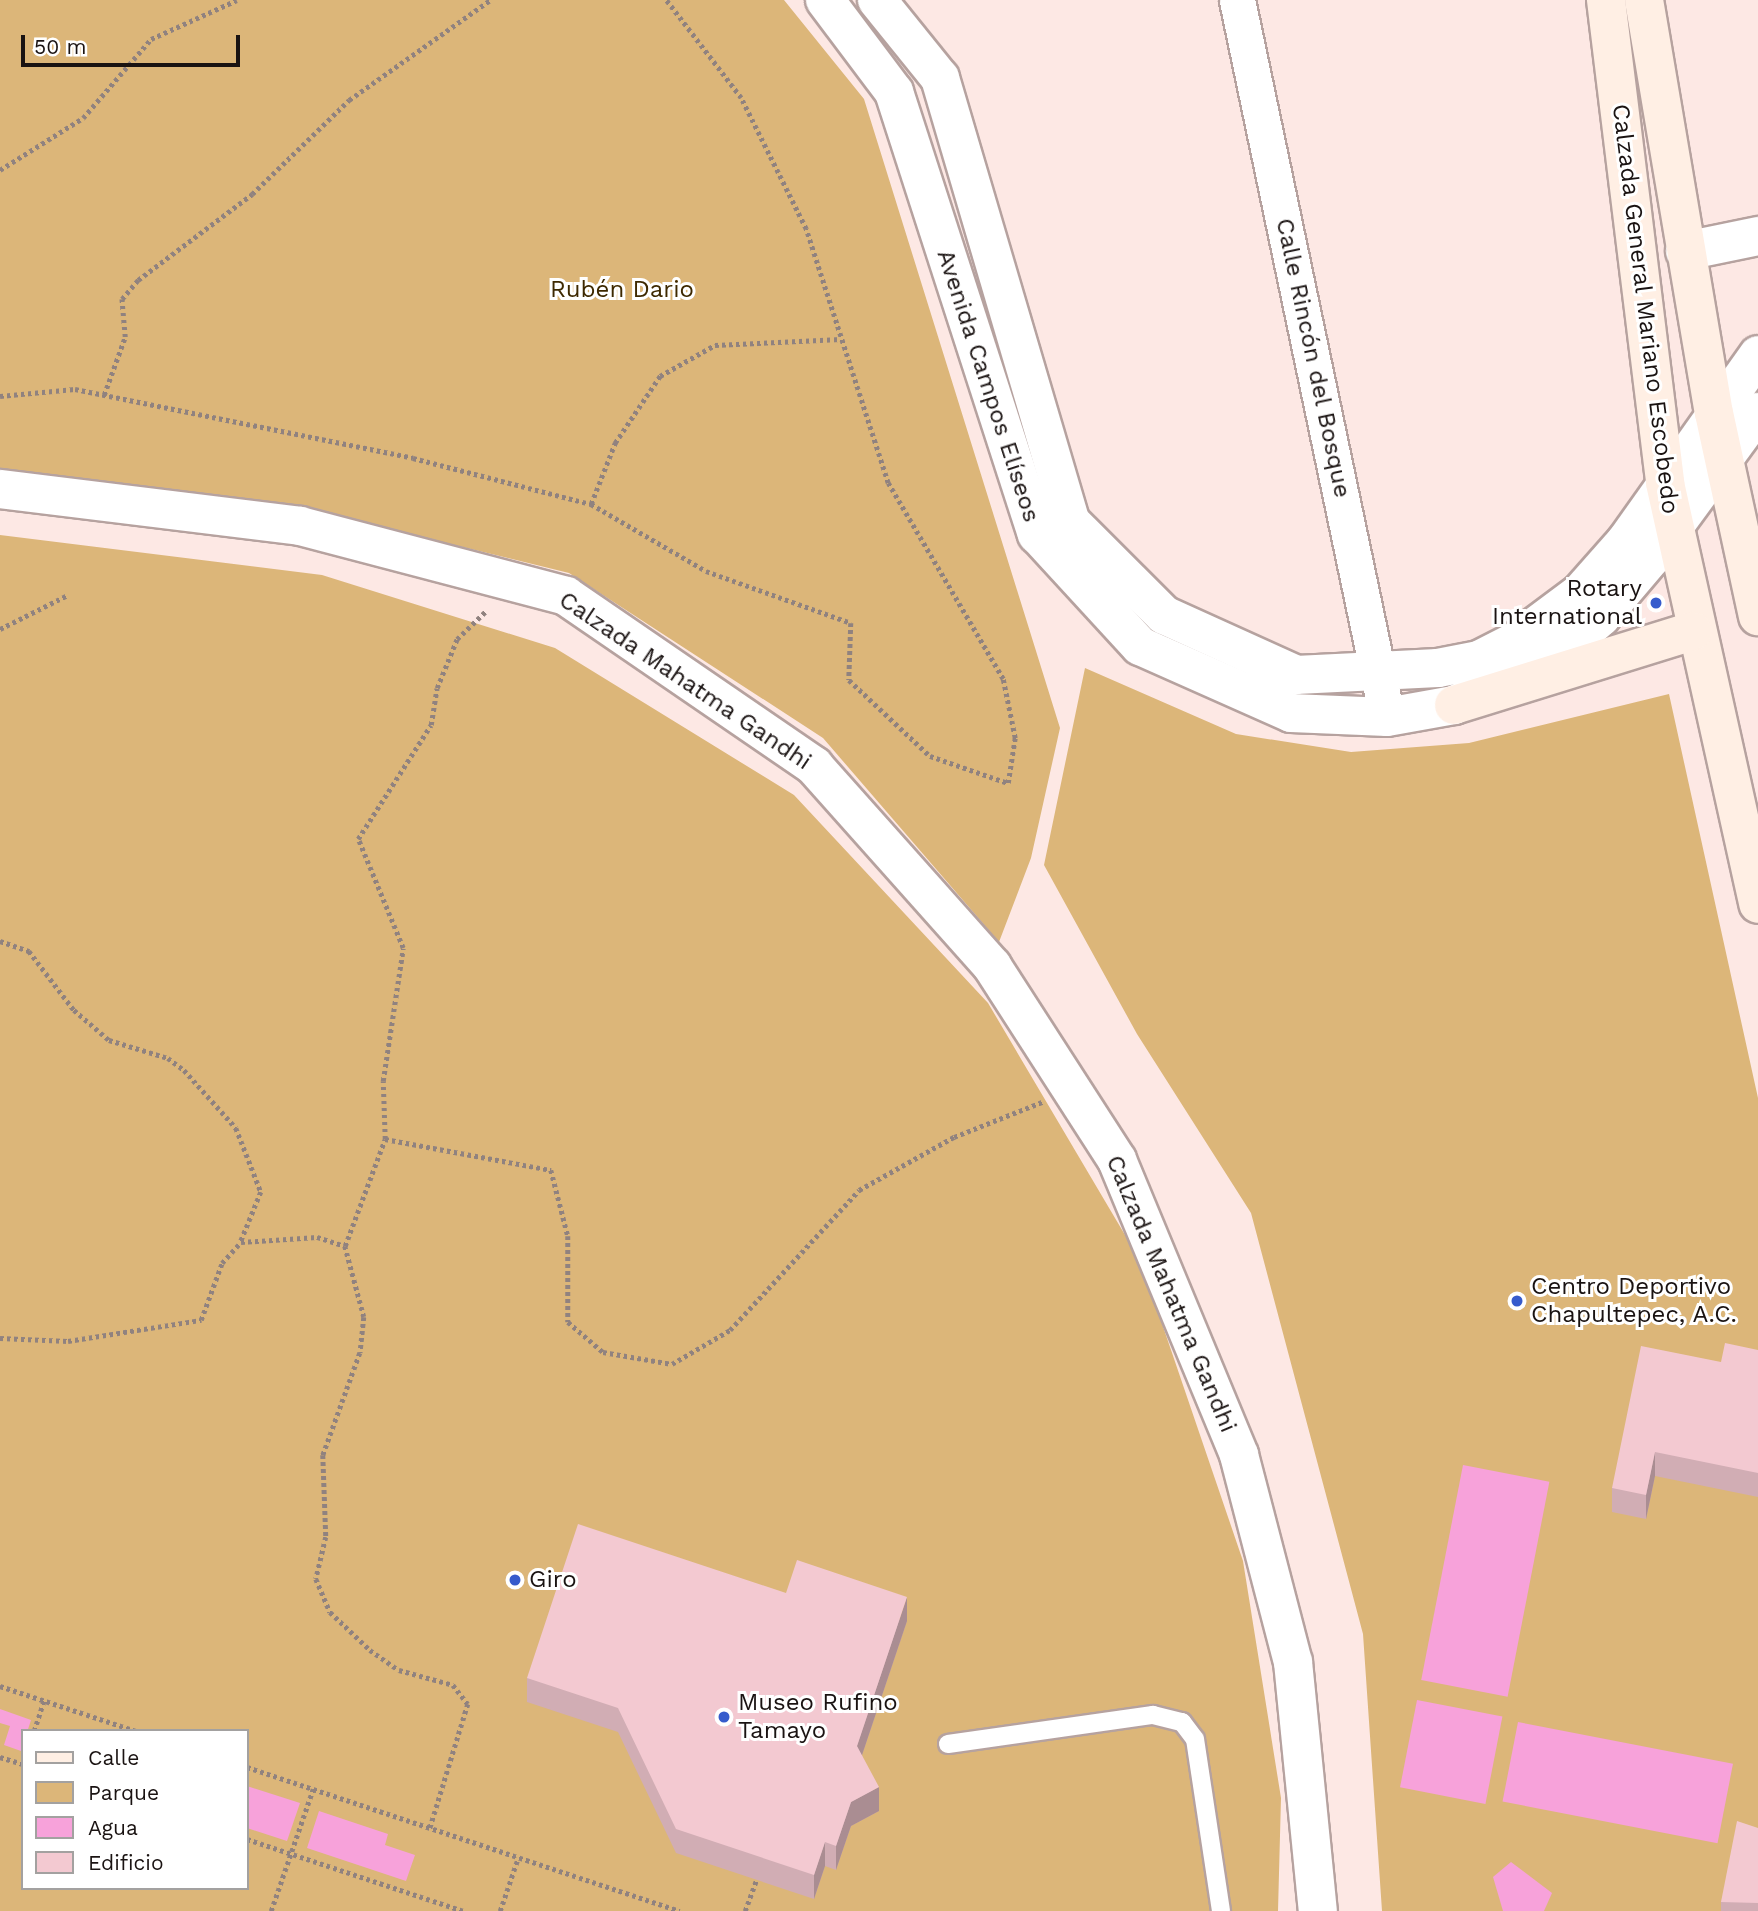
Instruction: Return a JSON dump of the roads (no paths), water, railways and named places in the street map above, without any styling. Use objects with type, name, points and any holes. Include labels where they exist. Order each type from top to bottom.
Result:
[{"type":"main road","name":"Calzada General Mariano Escobedo","points":[[1606,0],[1665,483],[1693,631],[1758,904]]},
{"type":"main road","name":"Calzada General Mariano Escobedo","points":[[1644,0],[1725,474],[1758,616]]},
{"type":"main road","points":[[1454,705],[1693,631]]},
{"type":"street","name":"Avenida Campos Elíseos","points":[[825,0],[894,92],[927,194],[1053,528],[1140,646],[1291,713],[1387,717],[1454,705],[1555,657],[1601,617],[1673,530],[1725,474],[1758,412]]},
{"type":"street","name":"Avenida Campos Elíseos","points":[[877,0],[940,78],[970,181],[1053,528],[1164,615],[1296,675],[1380,673],[1479,660],[1513,643],[1580,593],[1665,483],[1758,355]]},
{"type":"street","name":"Calle Rincón del Bosque","points":[[1237,0],[1380,673],[1387,717]]},
{"type":"street","points":[[927,194],[970,181]]},
{"type":"street","points":[[1685,250],[1758,236]]},
{"type":"street","points":[[1725,474],[1758,444]]},
{"type":"street","name":"Calzada Mahatma Gandhi","points":[[0,489],[300,526],[566,596],[814,765],[992,966],[1117,1160],[1239,1455],[1293,1662],[1318,1911]]},
{"type":"lane","points":[[948,1744],[1153,1715],[1182,1722],[1195,1739],[1221,1911]]},
{"type":"water","points":[[1463,1465],[1549,1482],[1508,1697],[1421,1680]]},
{"type":"water","points":[[1417,1700],[1502,1717],[1485,1804],[1400,1787]]},
{"type":"water","points":[[0,1709],[31,1720],[28,1729],[21,1729],[21,1751],[4,1745],[10,1726],[0,1723]]},
{"type":"water","points":[[1518,1722],[1733,1764],[1718,1843],[1503,1802]]},
{"type":"water","points":[[248,1786],[300,1803],[287,1841],[248,1828]]},
{"type":"water","points":[[319,1811],[388,1834],[385,1845],[415,1855],[406,1881],[307,1848]]},
{"type":"water","points":[[1511,1862],[1552,1893],[1544,1911],[1503,1911],[1493,1877]]},
{"type":"place","name":"Rotary International","points":[[1656,603]]},
{"type":"place","name":"Centro Deportivo Chapultepec, A.C.","points":[[1517,1301]]},
{"type":"place","name":"Giro","points":[[515,1580]]},
{"type":"place","name":"Museo Rufino Tamayo","points":[[724,1717]]},
{"type":"park label","name":"Rubén Dario","points":[[622,290]]}]
